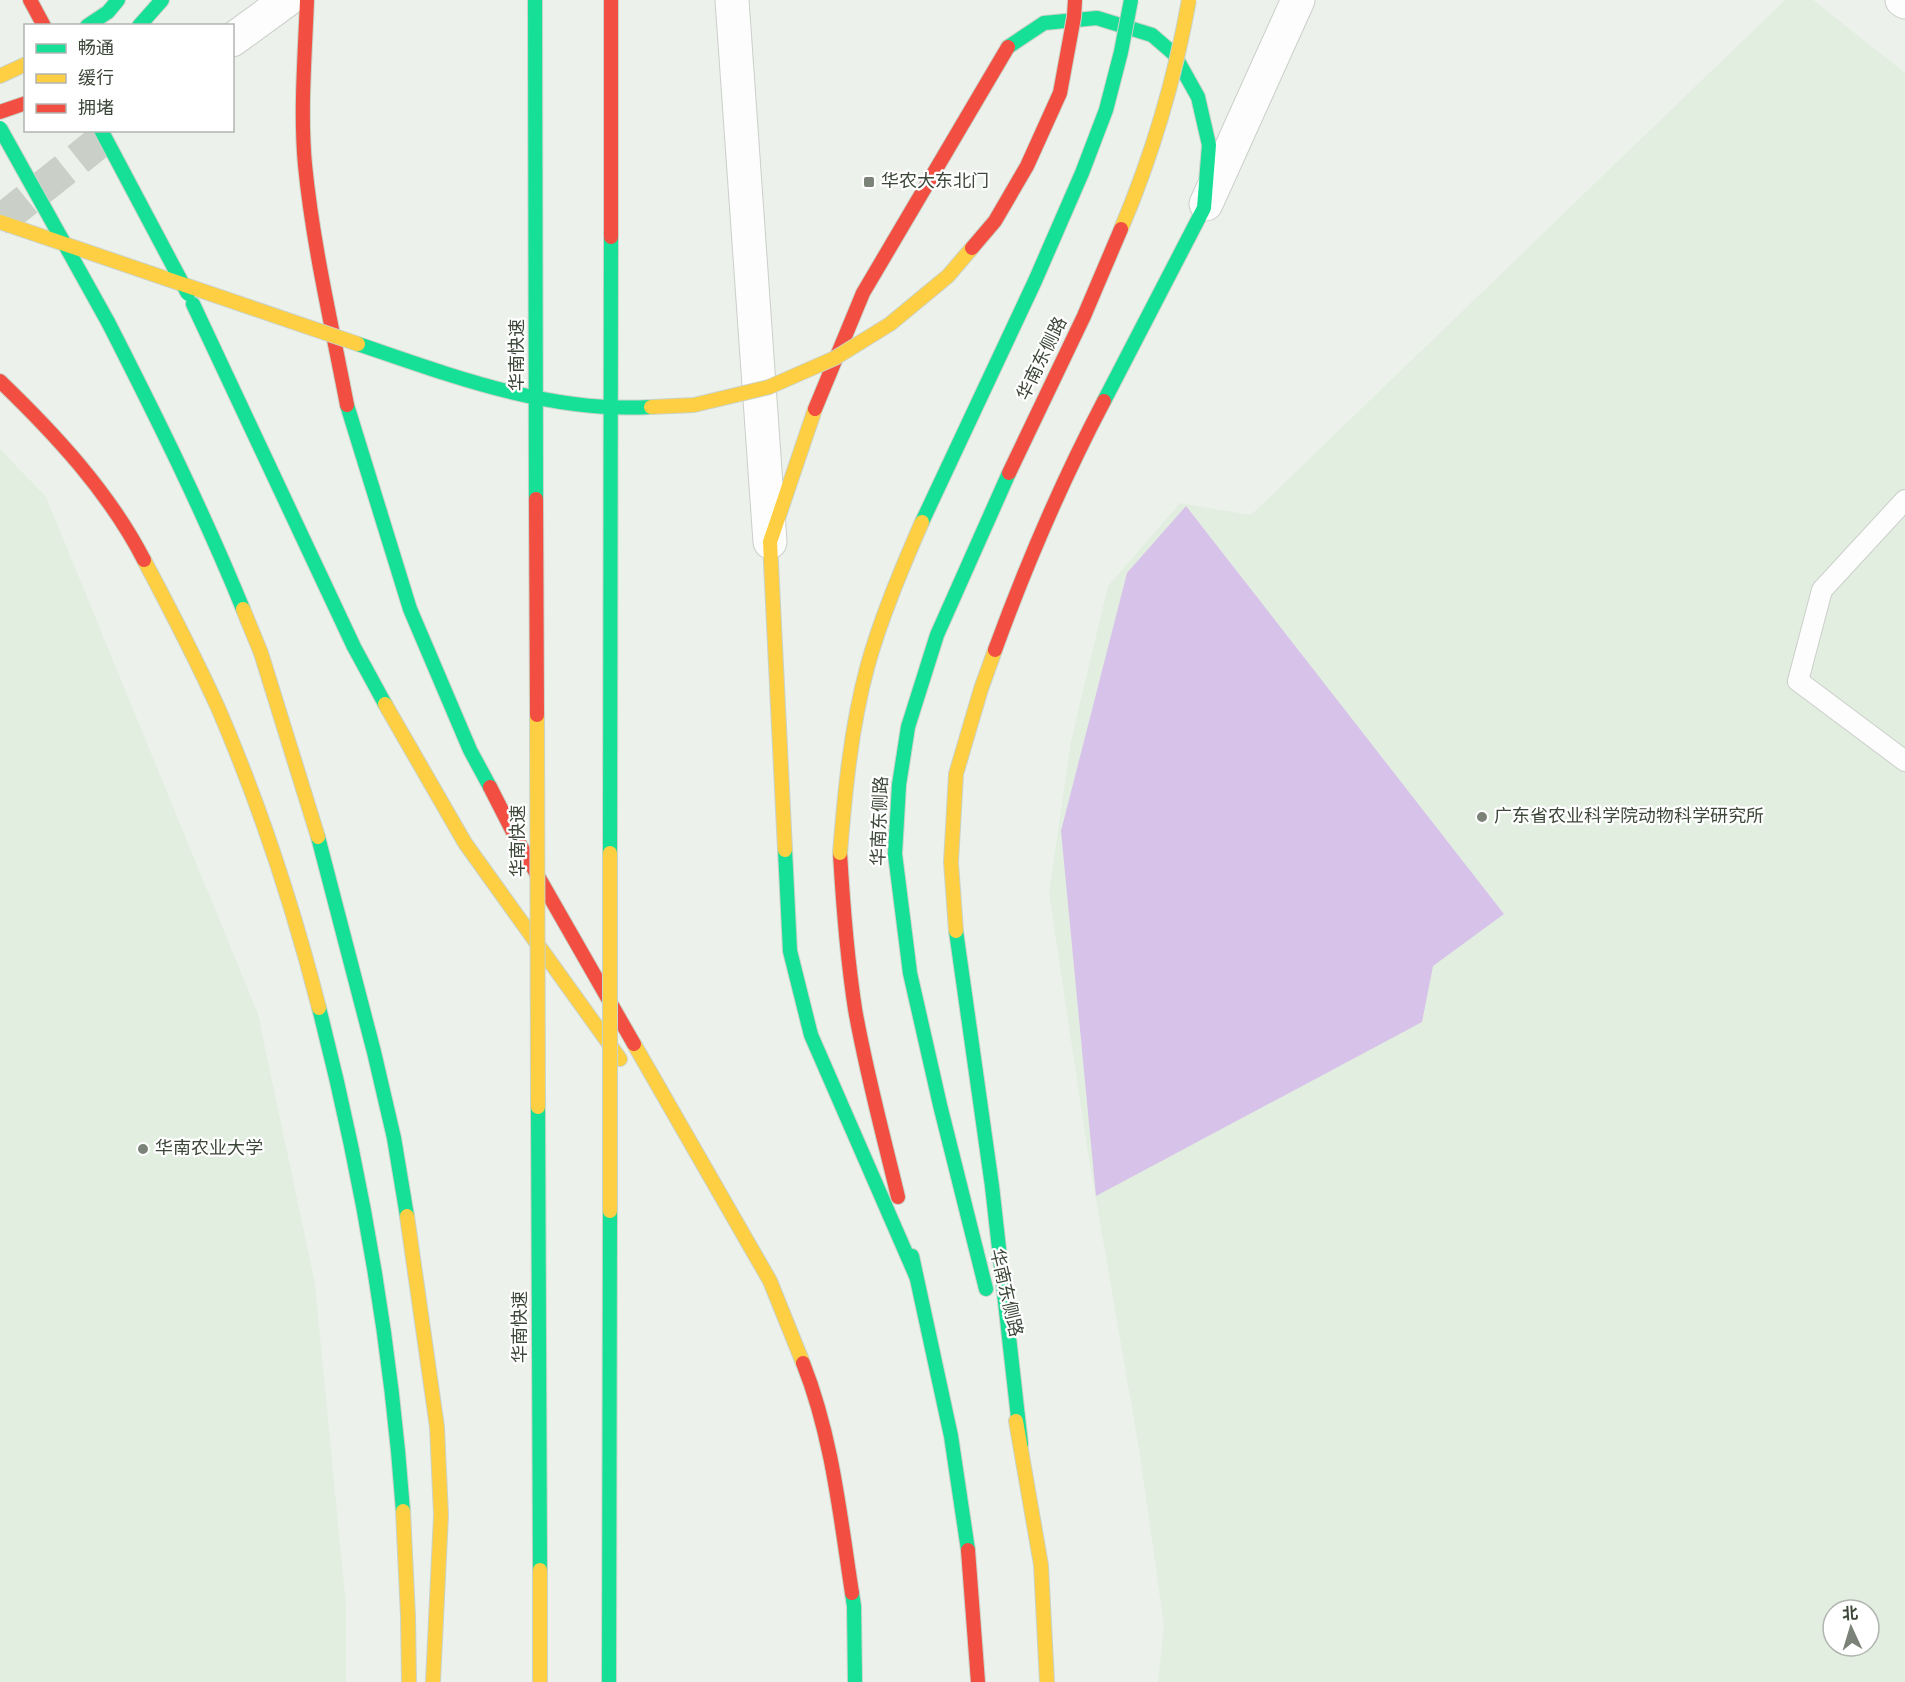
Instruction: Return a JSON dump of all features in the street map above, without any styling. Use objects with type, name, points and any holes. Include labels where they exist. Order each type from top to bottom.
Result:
[{"type":"main road","points":[[30,0],[43,24]]},
{"type":"main road","points":[[90,24],[108,12],[118,0]]},
{"type":"main road","points":[[141,24],[162,0]]},
{"type":"main road","points":[[307,0],[303,89],[305,163],[313,231],[349,415],[381,520],[410,609],[470,750],[515,836],[770,1281],[816,1396],[832,1464],[854,1606],[855,1682]]},
{"type":"main road","name":"华南快速","points":[[535,0],[540,1682]]},
{"type":"main road","points":[[609,1682],[611,0]]},
{"type":"main road","points":[[0,222],[463,380],[543,400],[620,409],[694,405],[769,387],[835,358],[890,324],[948,276],[995,221],[1027,166],[1060,93],[1075,0]]},
{"type":"main road","name":"华南东侧路","points":[[978,1682],[973,1601],[961,1497],[940,1376],[864,1052],[851,982],[841,889],[840,853],[847,767],[867,667],[901,570],[1035,281],[1082,173],[1106,110],[1131,0]]},
{"type":"main road","name":"华南东侧路","points":[[988,1299],[909,973],[895,854],[899,785],[908,727],[937,634],[999,494],[1084,316],[1128,212],[1160,121],[1181,44],[1189,0]]},
{"type":"main road","points":[[916,1275],[811,1035],[790,951],[770,542],[816,408],[863,293],[1005,49],[1044,22],[1097,18],[1152,35],[1174,54],[1198,97],[1209,145],[1204,208],[1073,463],[1012,605],[981,688],[956,774],[951,862],[956,929],[992,1186],[1021,1444]]},
{"type":"main road","points":[[0,75],[24,65]]},
{"type":"main road","points":[[0,111],[24,104]]},
{"type":"main road","points":[[0,128],[108,322],[170,445],[225,564],[261,653],[321,846],[394,1138],[437,1427],[441,1515],[433,1682]]},
{"type":"main road","points":[[101,132],[194,304],[354,647],[408,747],[465,843],[629,1072]]},
{"type":"main road","points":[[0,381],[21,400],[82,469],[124,527],[172,611],[238,757],[288,895],[333,1058],[365,1213],[384,1330],[405,1550],[409,1682]]},
{"type":"main road","points":[[656,1110],[732,1217]]},
{"type":"main road","name":"华南东侧路","points":[[993,1321],[1021,1444],[1041,1565],[1047,1682]]},
{"type":"street","points":[[234,39],[287,0]]},
{"type":"street","points":[[732,0],[770,542]]},
{"type":"street","points":[[1204,208],[1298,0]]},
{"type":"lane","points":[[1905,500],[1821,590],[1798,681],[1905,761]]},
{"type":"shaded area","name":"广东省农业科学院动物科学研究所","points":[[1785,0],[1813,0],[1905,73],[1905,1682],[1158,1682],[1164,1626],[1139,1449],[1087,1147],[1049,893],[1071,741],[1108,586],[1180,503],[1251,515]]},
{"type":"shaded area","name":"华南农业大学","points":[[0,449],[46,497],[258,1014],[315,1284],[346,1606],[346,1682],[0,1682]]},
{"type":"shaded area","points":[[1186,506],[1504,914],[1433,966],[1422,1022],[1096,1196],[1061,831],[1127,573]]},
{"type":"tunnel","points":[[0,218],[8,215],[112,132]]},
{"type":"traffic: fast","points":[[90,24],[108,12],[118,0]]},
{"type":"traffic: fast","points":[[141,24],[162,0]]},
{"type":"traffic: fast","points":[[535,0],[536,499]]},
{"type":"traffic: fast","points":[[922,522],[1035,281],[1082,173],[1106,110],[1131,0]]},
{"type":"traffic: fast","points":[[1008,47],[1044,23],[1097,18],[1152,35],[1174,54],[1198,97],[1209,145],[1204,208],[1104,401]]},
{"type":"traffic: fast","points":[[0,128],[108,322]]},
{"type":"traffic: fast","points":[[102,132],[188,294]]},
{"type":"traffic: fast","points":[[610,853],[611,237]]},
{"type":"traffic: fast","points":[[193,304],[354,647],[385,704]]},
{"type":"traffic: fast","points":[[108,322],[212,536],[243,609]]},
{"type":"traffic: fast","points":[[358,344],[465,380],[538,398],[575,404],[651,407]]},
{"type":"traffic: fast","points":[[347,405],[410,609],[470,750],[490,787]]},
{"type":"traffic: fast","points":[[895,854],[899,785],[908,727],[937,635],[1009,473]]},
{"type":"traffic: fast","points":[[318,837],[374,1052],[394,1138],[407,1216]]},
{"type":"traffic: fast","points":[[785,850],[790,951],[811,1035],[916,1276]]},
{"type":"traffic: fast","points":[[895,854],[910,973],[986,1289]]},
{"type":"traffic: fast","points":[[956,931],[992,1186],[1021,1444]]},
{"type":"traffic: fast","points":[[319,1008],[348,1132],[372,1257],[391,1384],[403,1511]]},
{"type":"traffic: fast","points":[[538,1107],[540,1570]]},
{"type":"traffic: fast","points":[[609,1682],[610,1211]]},
{"type":"traffic: fast","points":[[912,1256],[951,1436],[968,1550]]},
{"type":"traffic: fast","points":[[852,1593],[855,1682]]},
{"type":"traffic: slow","points":[[1121,229],[1143,173],[1161,116],[1177,58],[1189,0]]},
{"type":"traffic: slow","points":[[0,76],[24,65]]},
{"type":"traffic: slow","points":[[0,222],[358,344]]},
{"type":"traffic: slow","points":[[651,407],[694,405],[769,387],[835,358],[890,324],[948,276],[972,248]]},
{"type":"traffic: slow","points":[[785,850],[770,542],[815,409]]},
{"type":"traffic: slow","points":[[840,853],[847,783],[861,691],[885,613],[922,522]]},
{"type":"traffic: slow","points":[[144,560],[201,672],[234,746],[275,857],[319,1008]]},
{"type":"traffic: slow","points":[[243,609],[261,653],[318,837]]},
{"type":"traffic: slow","points":[[956,931],[951,862],[956,774],[995,650]]},
{"type":"traffic: slow","points":[[385,704],[465,843],[620,1059]]},
{"type":"traffic: slow","points":[[537,715],[538,1107]]},
{"type":"traffic: slow","points":[[610,853],[610,1211]]},
{"type":"traffic: slow","points":[[634,1044],[770,1281],[803,1363]]},
{"type":"traffic: slow","points":[[407,1216],[437,1427],[441,1515],[433,1682]]},
{"type":"traffic: slow","points":[[1016,1421],[1041,1565],[1047,1682]]},
{"type":"traffic: slow","points":[[403,1511],[409,1682]]},
{"type":"traffic: slow","points":[[540,1570],[540,1682]]},
{"type":"traffic: jam","points":[[30,0],[43,24]]},
{"type":"traffic: jam","points":[[307,0],[303,104],[305,165],[318,256],[347,405]]},
{"type":"traffic: jam","points":[[611,0],[611,237]]},
{"type":"traffic: jam","points":[[972,248],[995,221],[1027,166],[1060,93],[1075,0]]},
{"type":"traffic: jam","points":[[815,409],[863,293],[1008,47]]},
{"type":"traffic: jam","points":[[0,112],[24,104]]},
{"type":"traffic: jam","points":[[1009,473],[1084,316],[1121,229]]},
{"type":"traffic: jam","points":[[0,381],[61,443],[98,487],[144,560]]},
{"type":"traffic: jam","points":[[995,650],[1045,524],[1104,401]]},
{"type":"traffic: jam","points":[[536,499],[537,715]]},
{"type":"traffic: jam","points":[[490,787],[515,836],[634,1044]]},
{"type":"traffic: jam","points":[[840,853],[855,1009],[869,1080],[898,1197]]},
{"type":"traffic: jam","points":[[803,1363],[828,1447],[852,1593]]},
{"type":"traffic: jam","points":[[968,1550],[978,1682]]},
{"type":"place","name":"华农大东北门","points":[[869,182]]},
{"type":"place","name":"广东省农业科学院动物科学研究所","points":[[1482,817]]},
{"type":"place","name":"华南农业大学","points":[[143,1149]]}]
